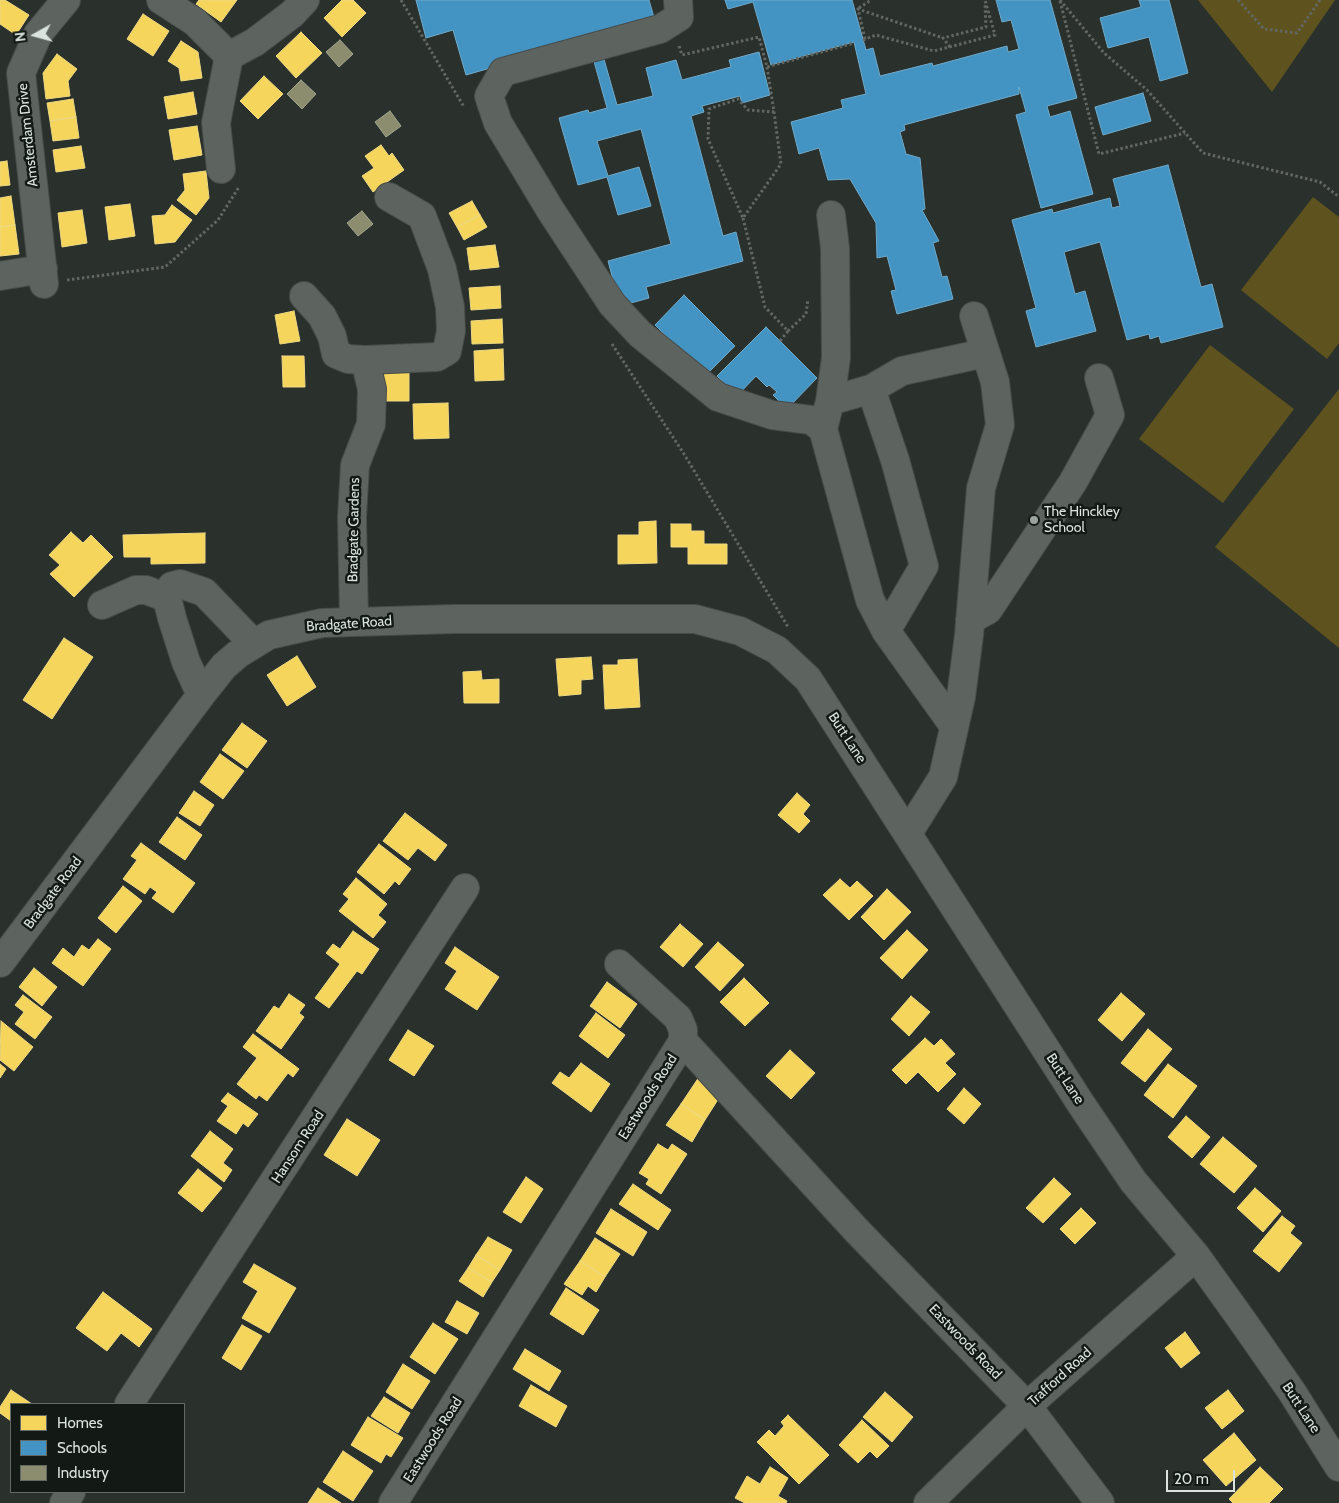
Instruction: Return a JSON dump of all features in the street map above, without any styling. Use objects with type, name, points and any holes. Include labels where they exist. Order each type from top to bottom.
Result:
[{"type":"street","name":"Amsterdam Drive","points":[[43,276],[21,73],[38,34],[66,0]]},
{"type":"street","points":[[162,0],[195,22],[229,56]]},
{"type":"street","points":[[229,56],[255,42],[292,14],[305,0]]},
{"type":"street","points":[[678,0],[679,18],[660,29],[503,72],[490,96],[498,123],[551,211],[612,304],[640,334],[718,397],[772,416],[811,420],[823,429]]},
{"type":"street","points":[[229,56],[216,123],[232,175]]},
{"type":"street","points":[[304,296],[322,316],[332,336],[336,354],[348,359],[437,357],[447,351],[451,331],[450,307],[442,269],[422,216],[389,197]]},
{"type":"street","points":[[831,215],[835,248],[836,358],[830,401],[823,429],[870,600],[886,631],[954,726]]},
{"type":"street","points":[[0,276],[43,276]]},
{"type":"street","points":[[908,833],[943,777],[960,697],[970,620],[981,488],[1000,425],[995,382],[974,316]]},
{"type":"street","points":[[830,401],[871,389],[902,371],[985,353]]},
{"type":"street","name":"Bradgate Gardens","points":[[354,620],[352,517],[355,465],[371,424],[372,389],[365,360]]},
{"type":"street","points":[[970,620],[988,610],[1073,482],[1110,414],[1100,378]]},
{"type":"street","points":[[871,389],[895,460],[924,566],[886,631]]},
{"type":"street","points":[[201,695],[186,662],[167,598],[172,586],[180,584],[204,592],[254,644]]},
{"type":"street","points":[[102,604],[136,590],[146,590],[167,598]]},
{"type":"street","name":"Bradgate Road","points":[[0,963],[224,666],[254,644],[269,636],[290,629],[354,620],[695,619],[740,631],[777,650],[808,679]]},
{"type":"street","name":"Butt Lane","points":[[808,679],[1133,1181],[1196,1256],[1287,1385],[1339,1467]]},
{"type":"street","name":"Hansom Road","points":[[130,1403],[465,888]]},
{"type":"street","points":[[619,964],[678,1018],[683,1030],[683,1041]]},
{"type":"street","name":"Eastwoods Road","points":[[393,1503],[683,1041],[858,1232],[1027,1406],[1100,1503]]},
{"type":"street","name":"Trafford Road","points":[[928,1503],[1027,1406],[1196,1256]]},
{"type":"path","points":[[858,9],[871,0]]},
{"type":"path","points":[[858,9],[864,39],[876,35],[934,52],[995,35],[985,0]]},
{"type":"path","points":[[942,38],[986,27],[985,0]]},
{"type":"path","points":[[1060,0],[1099,154],[1185,133]]},
{"type":"path","points":[[1060,0],[1104,53],[1147,90],[1203,153],[1320,182],[1339,197]]},
{"type":"path","points":[[1238,0],[1264,29],[1297,33],[1320,0]]},
{"type":"path","points":[[858,9],[942,38],[950,47]]},
{"type":"path","points":[[676,37],[682,55],[759,37],[767,67],[782,164],[743,218]]},
{"type":"path","points":[[767,67],[854,43]]},
{"type":"path","points":[[774,112],[748,110],[738,99],[709,109],[708,139],[743,218],[765,307],[788,330]]},
{"type":"path","points":[[43,276],[165,267],[218,220],[232,175]]},
{"type":"path","points":[[780,341],[788,330],[806,314],[809,296]]},
{"type":"shaded area","points":[[1198,0],[1335,0],[1272,92]]},
{"type":"shaded area","points":[[1313,197],[1339,217],[1339,343],[1327,359],[1241,290]]},
{"type":"shaded area","points":[[1210,345],[1294,409],[1223,503],[1139,439]]},
{"type":"shaded area","points":[[1339,389],[1339,648],[1215,547]]},
{"type":"building: Homes","points":[[0,0],[5,0],[29,15],[16,35],[0,24]]},
{"type":"building: Homes","points":[[199,0],[237,0],[221,22],[196,4]]},
{"type":"building: Homes","points":[[342,0],[353,0],[366,13],[342,37],[324,18]]},
{"type":"building: Homes","points":[[143,14],[169,31],[153,56],[127,39]]},
{"type":"building: Homes","points":[[301,32],[322,53],[296,78],[276,56]]},
{"type":"building: Homes","points":[[181,41],[198,52],[202,78],[181,81],[179,68],[168,61]]},
{"type":"building: Homes","points":[[57,54],[77,69],[68,81],[70,96],[46,99],[43,73]]},
{"type":"building: Homes","points":[[264,76],[283,94],[258,119],[240,101]]},
{"type":"building: Homes","points":[[193,92],[197,114],[168,119],[164,97]]},
{"type":"building: Homes","points":[[73,99],[76,117],[50,121],[47,103]]},
{"type":"building: Homes","points":[[76,117],[79,138],[53,141],[50,121]]},
{"type":"building: Homes","points":[[197,126],[202,155],[174,160],[169,130]]},
{"type":"building: Homes","points":[[381,145],[389,156],[392,153],[404,170],[373,192],[362,176],[374,168],[365,156]]},
{"type":"building: Homes","points":[[81,146],[85,168],[56,172],[53,150]]},
{"type":"building: Homes","points":[[7,161],[10,185],[0,186],[0,162]]},
{"type":"building: Homes","points":[[206,171],[209,198],[196,215],[177,200],[185,190],[183,174]]},
{"type":"building: Homes","points":[[11,196],[15,225],[0,227],[0,198]]},
{"type":"building: Homes","points":[[472,201],[480,215],[457,227],[449,213]]},
{"type":"building: Homes","points":[[130,204],[135,236],[109,240],[105,207]]},
{"type":"building: Homes","points":[[172,205],[192,220],[175,242],[155,244],[152,216],[165,215]]},
{"type":"building: Homes","points":[[82,210],[87,243],[62,247],[58,213]]},
{"type":"building: Homes","points":[[480,215],[487,227],[464,240],[457,227]]},
{"type":"building: Homes","points":[[15,225],[19,254],[0,256],[0,227]]},
{"type":"building: Homes","points":[[495,245],[499,267],[470,270],[467,248]]},
{"type":"building: Homes","points":[[500,286],[501,308],[471,310],[469,288]]},
{"type":"building: Homes","points":[[294,311],[300,341],[280,344],[275,315]]},
{"type":"building: Homes","points":[[502,319],[503,343],[472,344],[471,321]]},
{"type":"building: Homes","points":[[503,349],[504,380],[475,381],[474,351]]},
{"type":"building: Homes","points":[[282,356],[304,356],[305,387],[283,387]]},
{"type":"building: Homes","points":[[409,369],[409,401],[377,401],[376,370]]},
{"type":"building: Homes","points":[[448,403],[449,438],[414,439],[413,404]]},
{"type":"building: Homes","points":[[656,521],[657,563],[618,564],[618,535],[639,535],[639,522]]},
{"type":"building: Homes","points":[[671,524],[691,524],[691,531],[704,531],[704,544],[727,544],[727,564],[688,564],[688,547],[671,547]]},
{"type":"building: Homes","points":[[71,532],[83,543],[91,535],[113,557],[74,597],[50,574],[60,565],[49,555]]},
{"type":"building: Homes","points":[[205,533],[205,563],[151,564],[151,557],[124,557],[123,535]]},
{"type":"building: Homes","points":[[64,638],[93,657],[52,719],[23,700]]},
{"type":"building: Homes","points":[[297,656],[316,687],[287,706],[267,675]]},
{"type":"building: Homes","points":[[591,657],[593,679],[581,680],[581,694],[559,696],[556,659]]},
{"type":"building: Homes","points":[[637,659],[640,707],[605,709],[603,665],[618,665],[618,660]]},
{"type":"building: Homes","points":[[481,671],[482,680],[499,679],[499,703],[464,703],[463,672]]},
{"type":"building: Homes","points":[[242,723],[267,741],[247,768],[222,750]]},
{"type":"building: Homes","points":[[220,754],[244,771],[223,799],[200,782]]},
{"type":"building: Homes","points":[[194,791],[214,805],[200,826],[179,813]]},
{"type":"building: Homes","points":[[797,793],[810,805],[803,814],[810,821],[799,833],[778,815]]},
{"type":"building: Homes","points":[[405,813],[447,845],[435,861],[418,848],[408,860],[383,841]]},
{"type":"building: Homes","points":[[177,817],[202,835],[185,860],[159,842]]},
{"type":"building: Homes","points":[[141,843],[195,883],[173,913],[152,898],[157,892],[150,887],[145,894],[123,879],[137,860],[131,856]]},
{"type":"building: Homes","points":[[379,844],[411,869],[399,885],[395,881],[384,894],[357,872]]},
{"type":"building: Homes","points":[[356,878],[387,904],[378,915],[386,922],[373,938],[339,911],[349,899],[343,894]]},
{"type":"building: Homes","points":[[840,879],[850,888],[857,881],[873,896],[849,920],[823,895]]},
{"type":"building: Homes","points":[[123,886],[142,901],[116,933],[98,918]]},
{"type":"building: Homes","points":[[887,889],[911,912],[884,940],[861,917]]},
{"type":"building: Homes","points":[[680,924],[703,944],[683,967],[660,947]]},
{"type":"building: Homes","points":[[907,930],[928,950],[902,979],[880,958]]},
{"type":"building: Homes","points":[[353,931],[379,949],[362,974],[357,971],[329,1008],[315,998],[340,964],[326,953],[333,944],[340,949]]},
{"type":"building: Homes","points":[[98,939],[111,949],[83,986],[52,963],[63,948],[74,957],[82,945],[89,950]]},
{"type":"building: Homes","points":[[718,942],[744,965],[720,991],[695,967]]},
{"type":"building: Homes","points":[[455,947],[499,977],[477,1010],[445,989],[457,971],[445,963]]},
{"type":"building: Homes","points":[[34,968],[57,987],[42,1006],[19,987]]},
{"type":"building: Homes","points":[[744,978],[769,1003],[745,1026],[720,1002]]},
{"type":"building: Homes","points":[[607,982],[637,1004],[620,1028],[590,1006]]},
{"type":"building: Homes","points":[[1121,993],[1145,1014],[1122,1041],[1098,1020]]},
{"type":"building: Homes","points":[[289,994],[305,1005],[299,1013],[304,1017],[281,1049],[256,1031],[274,1006],[279,1009]]},
{"type":"building: Homes","points":[[23,995],[52,1017],[35,1039],[15,1024],[24,1012],[15,1005]]},
{"type":"building: Homes","points":[[911,996],[930,1012],[909,1036],[891,1019]]},
{"type":"building: Homes","points":[[596,1013],[625,1035],[608,1058],[579,1036]]},
{"type":"building: Homes","points":[[1,1021],[33,1047],[14,1071],[0,1060]]},
{"type":"building: Homes","points":[[1148,1029],[1172,1049],[1145,1082],[1121,1063]]},
{"type":"building: Homes","points":[[408,1030],[434,1046],[414,1076],[389,1060]]},
{"type":"building: Homes","points":[[253,1034],[299,1069],[293,1077],[288,1073],[267,1101],[259,1095],[256,1099],[237,1084],[257,1058],[243,1047]]},
{"type":"building: Homes","points":[[925,1038],[934,1046],[941,1039],[955,1054],[945,1063],[956,1074],[938,1092],[918,1072],[906,1084],[892,1070]]},
{"type":"building: Homes","points":[[790,1050],[815,1073],[791,1099],[766,1076]]},
{"type":"building: Homes","points":[[581,1063],[610,1084],[591,1112],[552,1083],[560,1072],[569,1078]]},
{"type":"building: Homes","points":[[0,1064],[6,1069],[0,1078]]},
{"type":"building: Homes","points":[[1168,1064],[1197,1086],[1173,1118],[1144,1095]]},
{"type":"building: Homes","points":[[699,1077],[714,1087],[711,1093],[719,1098],[705,1120],[681,1104]]},
{"type":"building: Homes","points":[[964,1088],[981,1104],[964,1124],[947,1109]]},
{"type":"building: Homes","points":[[228,1093],[258,1114],[248,1127],[243,1123],[236,1134],[217,1121],[228,1106],[221,1101]]},
{"type":"building: Homes","points":[[681,1104],[705,1120],[692,1142],[666,1125]]},
{"type":"building: Homes","points":[[1186,1116],[1210,1137],[1192,1158],[1168,1137]]},
{"type":"building: Homes","points":[[347,1119],[380,1140],[357,1176],[324,1155]]},
{"type":"building: Homes","points":[[210,1131],[233,1149],[223,1163],[232,1170],[224,1182],[191,1156]]},
{"type":"building: Homes","points":[[1223,1137],[1257,1166],[1234,1193],[1200,1164]]},
{"type":"building: Homes","points":[[658,1144],[668,1150],[672,1144],[687,1154],[661,1194],[646,1184],[649,1179],[639,1173]]},
{"type":"building: Homes","points":[[198,1169],[222,1188],[202,1212],[178,1193]]},
{"type":"building: Homes","points":[[526,1177],[543,1189],[521,1223],[503,1212]]},
{"type":"building: Homes","points":[[1054,1178],[1071,1194],[1043,1223],[1026,1208]]},
{"type":"building: Homes","points":[[633,1184],[671,1210],[658,1230],[619,1204]]},
{"type":"building: Homes","points":[[1255,1188],[1281,1211],[1263,1232],[1237,1208]]},
{"type":"building: Homes","points":[[1081,1208],[1096,1223],[1075,1244],[1060,1229]]},
{"type":"building: Homes","points":[[611,1209],[647,1232],[633,1256],[596,1233]]},
{"type":"building: Homes","points":[[1282,1216],[1295,1226],[1290,1233],[1302,1243],[1279,1272],[1253,1251]]},
{"type":"building: Homes","points":[[488,1237],[512,1250],[500,1270],[476,1255]]},
{"type":"building: Homes","points":[[595,1238],[620,1254],[605,1277],[580,1261]]},
{"type":"building: Homes","points":[[476,1255],[500,1270],[492,1282],[468,1268]]},
{"type":"building: Homes","points":[[580,1261],[605,1277],[596,1292],[588,1286],[582,1295],[564,1284]]},
{"type":"building: Homes","points":[[254,1264],[296,1288],[269,1333],[242,1318],[258,1291],[243,1282]]},
{"type":"building: Homes","points":[[468,1268],[492,1282],[483,1297],[459,1281]]},
{"type":"building: Homes","points":[[566,1288],[599,1310],[583,1335],[550,1314]]},
{"type":"building: Homes","points":[[103,1292],[152,1329],[139,1347],[121,1333],[107,1351],[76,1328]]},
{"type":"building: Homes","points":[[457,1301],[479,1313],[467,1334],[445,1322]]},
{"type":"building: Homes","points":[[433,1323],[458,1339],[435,1374],[410,1357]]},
{"type":"building: Homes","points":[[242,1325],[262,1336],[241,1370],[222,1358]]},
{"type":"building: Homes","points":[[1185,1332],[1200,1353],[1181,1368],[1165,1348]]},
{"type":"building: Homes","points":[[525,1349],[561,1371],[549,1391],[513,1369]]},
{"type":"building: Homes","points":[[403,1364],[430,1381],[412,1409],[386,1392]]},
{"type":"building: Homes","points":[[531,1385],[567,1406],[556,1427],[519,1406]]},
{"type":"building: Homes","points":[[11,1390],[30,1403],[10,1403],[10,1420],[0,1413],[0,1407]]},
{"type":"building: Homes","points":[[1228,1390],[1244,1411],[1222,1429],[1205,1408]]},
{"type":"building: Homes","points":[[885,1392],[913,1417],[892,1442],[863,1417]]},
{"type":"building: Homes","points":[[384,1397],[410,1413],[398,1433],[371,1416]]},
{"type":"building: Homes","points":[[788,1415],[829,1455],[799,1484],[757,1442],[769,1430],[775,1436],[784,1426],[781,1422]]},
{"type":"building: Homes","points":[[368,1417],[403,1438],[391,1457],[386,1454],[381,1463],[351,1445]]},
{"type":"building: Homes","points":[[862,1420],[889,1446],[877,1458],[870,1451],[858,1463],[839,1445]]},
{"type":"building: Homes","points":[[1234,1433],[1256,1460],[1226,1486],[1203,1460]]},
{"type":"building: Homes","points":[[343,1451],[373,1471],[353,1501],[323,1482]]},
{"type":"building: Homes","points":[[770,1467],[788,1478],[778,1496],[787,1501],[786,1503],[745,1503],[735,1498],[747,1476],[760,1484]]},
{"type":"building: Homes","points":[[1260,1467],[1283,1489],[1269,1503],[1233,1503],[1229,1499]]},
{"type":"building: Homes","points":[[318,1488],[341,1503],[308,1503]]},
{"type":"building: Schools","points":[[416,0],[649,0],[655,21],[598,38],[617,105],[653,96],[646,68],[676,60],[682,80],[731,67],[729,60],[759,52],[770,95],[742,103],[740,96],[702,106],[704,112],[691,116],[723,236],[736,232],[743,261],[646,287],[649,298],[620,306],[608,261],[671,244],[641,129],[597,141],[608,176],[639,167],[651,206],[618,215],[607,177],[578,185],[559,118],[588,110],[589,113],[607,108],[588,40],[466,75],[453,30],[426,38]]},
{"type":"building: Schools","points":[[725,0],[852,0],[866,50],[873,48],[880,76],[932,63],[933,66],[1007,46],[1008,52],[1019,49],[1011,20],[1002,22],[996,0],[1050,0],[1077,98],[1047,106],[1050,117],[1070,111],[1093,194],[1041,208],[1016,115],[1026,112],[1019,87],[1019,94],[904,125],[905,130],[900,132],[906,154],[920,158],[925,209],[922,210],[939,241],[933,243],[942,277],[947,276],[953,299],[897,314],[891,291],[896,290],[887,256],[877,258],[876,223],[850,179],[828,180],[819,148],[799,154],[791,122],[843,108],[841,100],[866,94],[854,42],[771,65],[753,2],[728,9]]},
{"type":"building: Schools","points":[[1139,0],[1169,0],[1188,73],[1160,81],[1149,37],[1108,48],[1100,18],[1141,7]]},
{"type":"building: Schools","points":[[1143,93],[1151,121],[1103,135],[1095,107]]},
{"type":"building: Schools","points":[[1168,165],[1201,287],[1212,284],[1223,327],[1161,343],[1159,336],[1150,339],[1149,334],[1127,340],[1100,242],[1064,252],[1075,294],[1085,291],[1096,331],[1036,347],[1026,311],[1036,308],[1012,220],[1052,209],[1053,213],[1110,198],[1112,208],[1120,206],[1113,179]]},
{"type":"building: Schools","points":[[684,295],[735,346],[706,375],[655,325]]},
{"type":"building: Schools","points":[[766,327],[817,378],[787,409],[773,395],[777,392],[769,385],[767,387],[756,376],[737,396],[717,376]]},
{"type":"building: Industry","points":[[340,40],[353,54],[339,67],[326,52]]},
{"type":"building: Industry","points":[[301,80],[316,94],[302,109],[287,94]]},
{"type":"building: Industry","points":[[390,111],[401,126],[386,137],[375,122]]},
{"type":"building: Industry","points":[[362,211],[373,224],[358,236],[347,223]]},
{"type":"place","name":"The Hinckley School","points":[[1034,520]]}]
